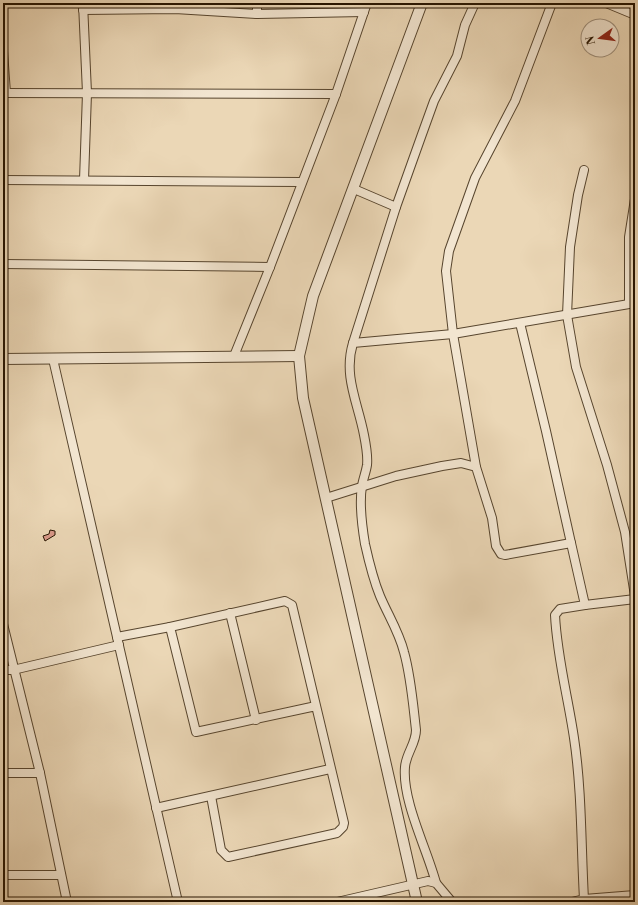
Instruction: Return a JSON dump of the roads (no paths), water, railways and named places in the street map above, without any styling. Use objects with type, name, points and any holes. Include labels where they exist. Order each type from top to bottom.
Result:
[{"type":"street","points":[[257,3],[257,14]]},
{"type":"street","points":[[234,356],[270,267],[301,182],[336,94],[367,3]]},
{"type":"street","points":[[417,902],[303,398],[299,356],[313,296],[422,3]]},
{"type":"street","points":[[452,902],[436,883],[409,803],[405,783],[407,756],[416,738],[408,666],[395,627],[380,597],[372,576],[365,542],[362,486],[367,466],[367,456],[364,434],[353,396],[349,369],[349,354],[396,207],[434,101],[457,56],[465,25],[475,3]]},
{"type":"street","points":[[552,3],[515,101],[475,178],[450,247],[446,270],[452,334],[476,467],[492,518],[496,546],[501,554],[505,555],[571,543]]},
{"type":"street","points":[[606,3],[635,15]]},
{"type":"street","points":[[84,180],[86,93],[83,7],[175,6],[257,14],[364,12]]},
{"type":"street","points":[[3,51],[4,93],[336,94]]},
{"type":"street","points":[[584,170],[578,194],[570,247],[567,315],[578,373],[608,465],[625,532],[635,596]]},
{"type":"street","points":[[3,180],[301,182]]},
{"type":"street","points":[[354,189],[396,207]]},
{"type":"street","points":[[353,343],[452,334],[632,304],[629,237],[635,199]]},
{"type":"street","points":[[3,264],[270,267]]},
{"type":"street","points":[[520,323],[585,605]]},
{"type":"street","points":[[3,359],[299,356]]},
{"type":"street","points":[[53,359],[178,902]]},
{"type":"street","points":[[326,498],[396,476],[461,463],[476,467]]},
{"type":"street","points":[[584,899],[578,782],[574,739],[558,645],[555,615],[560,610],[585,605],[635,599]]},
{"type":"street","points":[[3,670],[13,670],[170,627],[230,613],[285,601],[292,605],[344,823],[342,829],[337,833],[228,856],[221,850],[211,796]]},
{"type":"street","points":[[230,613],[256,720]]},
{"type":"street","points":[[3,624],[13,670],[40,773],[67,902]]},
{"type":"street","points":[[170,627],[196,732],[316,706]]},
{"type":"street","points":[[156,808],[330,769]]},
{"type":"street","points":[[3,773],[40,773]]},
{"type":"street","points":[[3,875],[61,875]]},
{"type":"street","points":[[337,902],[359,899],[425,881],[436,883]]},
{"type":"street","points":[[572,902],[584,899],[635,895]]}]
